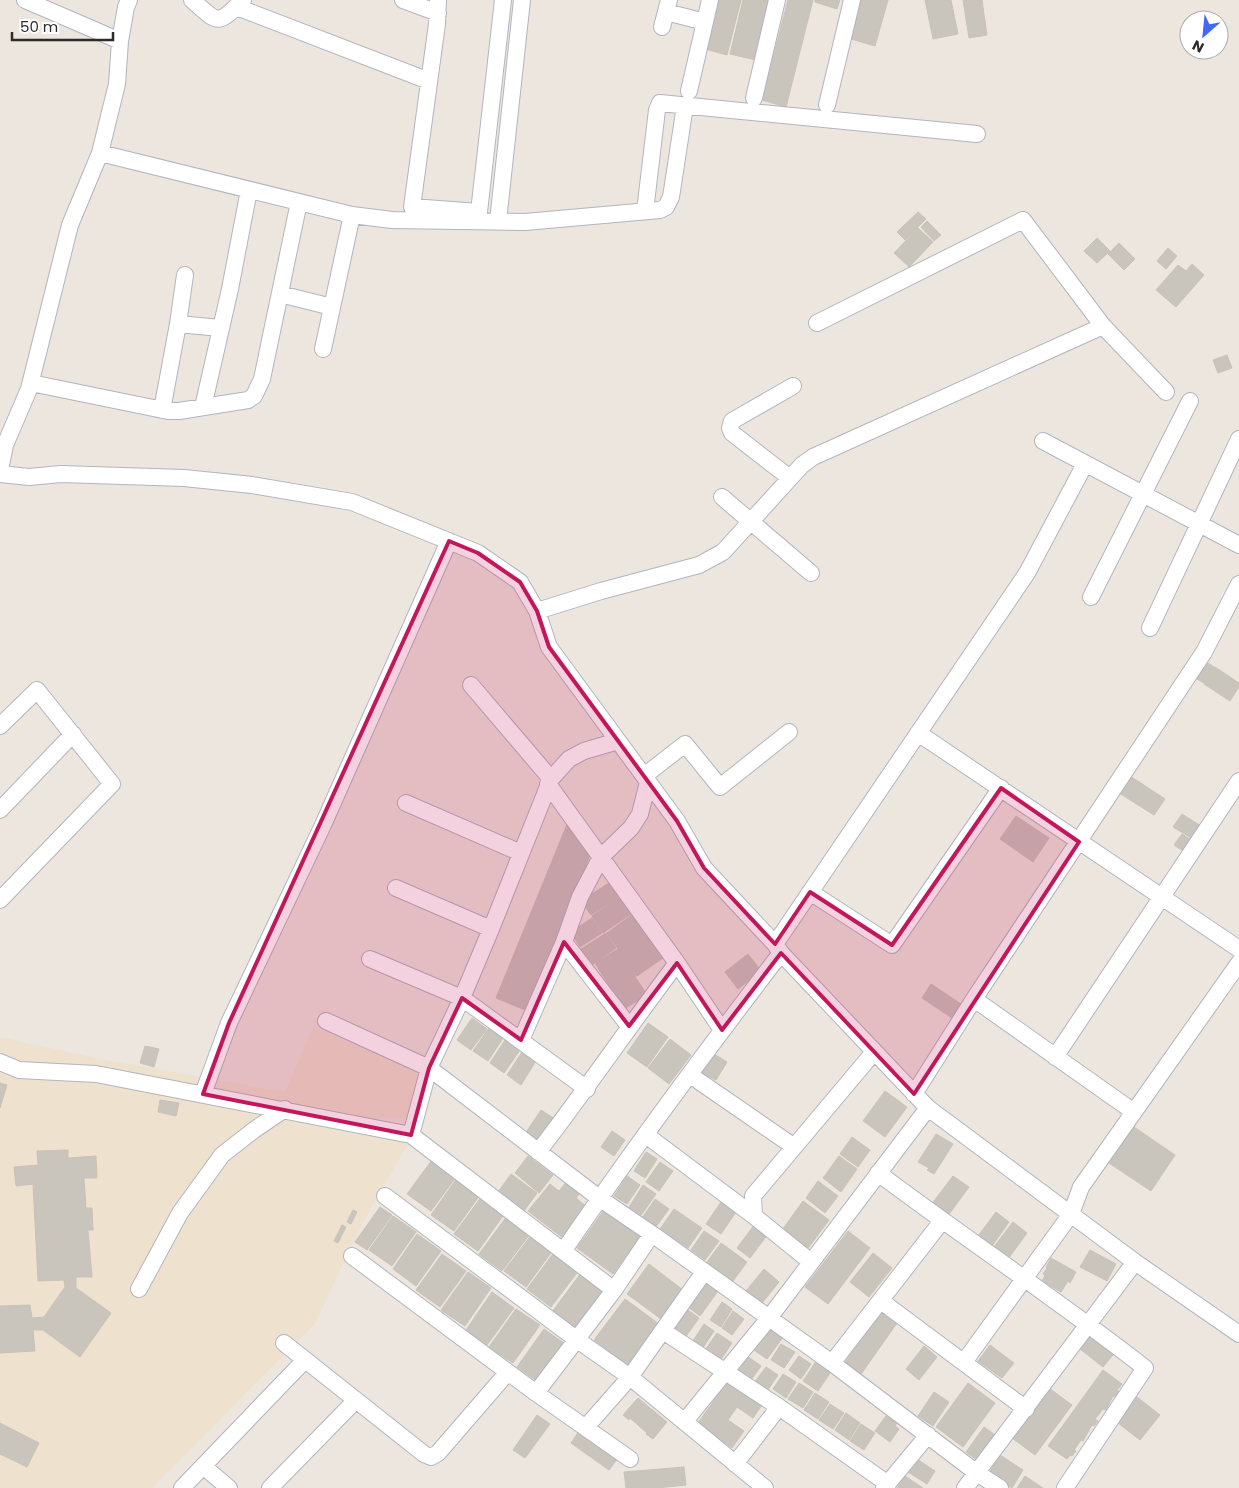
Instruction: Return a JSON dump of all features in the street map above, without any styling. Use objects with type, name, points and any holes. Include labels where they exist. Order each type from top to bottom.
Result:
[{"type":"street","points":[[25,0],[120,41]]},
{"type":"street","points":[[129,0],[120,41],[117,84],[100,153],[70,225],[31,383],[5,445],[0,472],[29,477],[61,474],[184,478],[252,485],[352,502],[478,553],[520,582],[537,612],[549,647],[677,822],[704,868],[914,1094],[928,1108],[1135,1262],[1239,1334]]},
{"type":"street","points":[[192,0],[212,18],[219,19],[226,17],[240,3],[430,81]]},
{"type":"street","points":[[403,0],[438,7],[430,81],[412,207],[479,212],[502,0]]},
{"type":"street","points":[[498,221],[522,0]]},
{"type":"street","points":[[100,153],[352,215],[392,220],[525,222],[660,210],[670,202],[687,99],[710,0]]},
{"type":"street","points":[[754,98],[777,0]]},
{"type":"street","points":[[827,106],[852,0]]},
{"type":"street","points":[[666,13],[705,22]]},
{"type":"street","points":[[645,211],[658,106],[660,103],[687,99],[977,134]]},
{"type":"street","points":[[203,407],[249,190]]},
{"type":"street","points":[[31,383],[162,410],[179,411],[248,400],[254,396],[262,379],[299,202]]},
{"type":"street","points":[[322,349],[352,215]]},
{"type":"street","points":[[818,323],[1023,220],[1103,326],[1166,392]]},
{"type":"street","points":[[162,410],[178,324],[184,276]]},
{"type":"street","points":[[280,294],[332,307]]},
{"type":"street","points":[[178,324],[220,328]]},
{"type":"street","points":[[537,612],[601,591],[700,565],[711,560],[723,552],[802,465],[813,457],[1103,326]]},
{"type":"street","points":[[790,478],[732,433],[730,428],[732,421],[793,386]]},
{"type":"street","points":[[1091,597],[1190,401]]},
{"type":"street","points":[[1150,628],[1239,439]]},
{"type":"street","points":[[1043,441],[1239,545]]},
{"type":"street","points":[[564,1250],[599,1198],[722,1030],[778,948],[810,892],[1027,573],[1085,464]]},
{"type":"street","points":[[722,497],[811,573]]},
{"type":"street","points":[[203,1094],[229,1024],[323,825],[449,541]]},
{"type":"street","points":[[914,1094],[974,999],[1204,652],[1239,584]]},
{"type":"street","points":[[471,685],[550,782],[600,857],[677,963],[722,1030]]},
{"type":"street","points":[[0,726],[37,690],[112,784],[0,900]]},
{"type":"street","points":[[521,1040],[564,942],[580,897],[600,857],[631,828],[640,814],[646,779],[685,744],[720,787],[789,732]]},
{"type":"street","points":[[918,733],[1239,949]]},
{"type":"street","points":[[0,810],[73,734]]},
{"type":"street","points":[[411,1135],[429,1068],[462,998],[550,782],[569,759],[584,751],[618,741]]},
{"type":"street","points":[[1055,1057],[1239,781]]},
{"type":"street","points":[[810,892],[892,945],[1001,788]]},
{"type":"street","points":[[406,803],[521,853]]},
{"type":"street","points":[[396,888],[491,929]]},
{"type":"street","points":[[564,942],[629,1026]]},
{"type":"street","points":[[370,960],[462,998],[587,1088]]},
{"type":"street","points":[[538,1152],[587,1088],[629,1026],[677,963]]},
{"type":"street","points":[[964,1362],[1071,1214],[1080,1188],[1239,964]]},
{"type":"street","points":[[974,999],[1134,1112]]},
{"type":"street","points":[[326,1021],[429,1068],[599,1198],[832,1363],[977,1473],[1000,1488]]},
{"type":"street","points":[[754,1216],[753,1196],[793,1146],[874,1052]]},
{"type":"street","points":[[0,1062],[19,1070],[96,1074],[411,1135],[614,1290]]},
{"type":"street","points":[[690,1075],[793,1146]]},
{"type":"street","points":[[686,1421],[769,1318],[928,1108]]},
{"type":"street","points":[[139,1289],[180,1213],[222,1155],[284,1110]]},
{"type":"street","points":[[646,1135],[754,1216],[811,1262]]},
{"type":"street","points":[[878,1173],[942,1221],[1088,1323],[1145,1368],[1065,1488]]},
{"type":"street","points":[[385,1196],[576,1339],[630,1377],[686,1421],[765,1488]]},
{"type":"street","points":[[832,1363],[942,1221]]},
{"type":"street","points":[[536,1393],[614,1290],[652,1234]]},
{"type":"street","points":[[352,1256],[536,1393],[630,1459]]},
{"type":"street","points":[[965,1488],[1135,1262]]},
{"type":"street","points":[[586,1427],[630,1377],[704,1272]]},
{"type":"street","points":[[881,1301],[1026,1408]]},
{"type":"street","points":[[663,1331],[779,1407],[886,1486],[928,1435]]},
{"type":"street","points":[[284,1343],[424,1454],[431,1457],[438,1453],[508,1372]]},
{"type":"street","points":[[182,1488],[306,1360]]},
{"type":"street","points":[[270,1488],[356,1400]]},
{"type":"street","points":[[735,1464],[779,1407]]},
{"type":"street","points":[[203,1466],[229,1488]]},
{"type":"highlighted area","points":[[449,541],[478,553],[520,582],[537,611],[549,647],[677,821],[704,868],[775,944],[810,892],[892,945],[1001,788],[1079,842],[914,1094],[781,953],[722,1030],[677,963],[629,1026],[564,942],[521,1040],[462,998],[429,1068],[411,1135],[203,1094],[229,1023]]},
{"type":"shaded area","points":[[313,1027],[418,1071],[406,1118],[381,1117],[376,1131],[409,1142],[363,1222],[315,1324],[152,1488],[0,1488],[0,1037],[100,1059],[285,1092]]},
{"type":"building","points":[[717,0],[741,0],[727,55],[705,49]]},
{"type":"building","points":[[743,0],[771,0],[756,60],[730,54]]},
{"type":"building","points":[[788,0],[813,0],[786,107],[762,100]]},
{"type":"building","points":[[815,0],[840,0],[837,9],[815,2]]},
{"type":"building","points":[[860,0],[888,0],[875,46],[848,38]]},
{"type":"building","points":[[925,0],[951,0],[958,34],[933,39]]},
{"type":"building","points":[[963,0],[982,0],[987,35],[969,38]]},
{"type":"building","points":[[918,212],[926,219],[905,240],[897,232]]},
{"type":"building","points":[[927,221],[941,235],[934,241],[921,227]]},
{"type":"building","points":[[918,228],[933,242],[909,267],[894,253]]},
{"type":"building","points":[[1097,238],[1110,251],[1097,263],[1084,251]]},
{"type":"building","points":[[1119,243],[1135,259],[1124,270],[1108,254]]},
{"type":"building","points":[[1168,248],[1177,256],[1166,269],[1157,261]]},
{"type":"building","points":[[1192,264],[1204,275],[1176,307],[1156,290],[1178,265],[1186,271]]},
{"type":"building","points":[[1227,355],[1232,368],[1218,373],[1213,360]]},
{"type":"building","points":[[1205,661],[1214,667],[1204,683],[1195,678]]},
{"type":"building","points":[[1215,667],[1239,683],[1239,687],[1230,701],[1204,684]]},
{"type":"building","points":[[1130,776],[1165,799],[1154,815],[1119,793]]},
{"type":"building","points":[[1182,814],[1201,826],[1193,839],[1173,827]]},
{"type":"building","points":[[1016,816],[1049,838],[1033,862],[1000,839]]},
{"type":"building","points":[[568,822],[590,855],[530,1012],[496,998]]},
{"type":"building","points":[[1182,834],[1193,841],[1185,852],[1174,845]]},
{"type":"building","points":[[609,883],[618,897],[591,915],[581,901]]},
{"type":"building","points":[[619,897],[631,914],[603,933],[592,916]]},
{"type":"building","points":[[633,914],[650,938],[623,956],[607,933]]},
{"type":"building","points":[[592,918],[602,933],[580,947],[571,932]]},
{"type":"building","points":[[606,933],[616,948],[589,967],[578,951]]},
{"type":"building","points":[[523,938],[548,949],[538,974],[512,963]]},
{"type":"building","points":[[649,939],[663,958],[637,976],[623,957]]},
{"type":"building","points":[[618,949],[636,977],[613,992],[595,963]]},
{"type":"building","points":[[748,954],[761,971],[738,989],[725,972]]},
{"type":"building","points":[[513,966],[537,976],[524,1007],[500,998]]},
{"type":"building","points":[[636,978],[647,995],[624,1009],[614,992]]},
{"type":"building","points":[[931,984],[961,1004],[952,1018],[922,998]]},
{"type":"building","points":[[472,1018],[487,1029],[471,1050],[457,1040]]},
{"type":"building","points":[[648,1023],[668,1037],[647,1067],[627,1053]]},
{"type":"building","points":[[489,1028],[503,1038],[488,1061],[473,1051]]},
{"type":"building","points":[[670,1039],[691,1055],[669,1084],[648,1068]]},
{"type":"building","points":[[505,1040],[520,1050],[504,1073],[490,1063]]},
{"type":"building","points":[[145,1046],[159,1049],[154,1067],[140,1063]]},
{"type":"building","points":[[522,1052],[536,1061],[521,1085],[507,1075]]},
{"type":"building","points":[[714,1054],[727,1062],[716,1080],[702,1073]]},
{"type":"building","points":[[713,1057],[725,1065],[716,1077],[705,1068]]},
{"type":"building","points":[[0,1083],[7,1085],[0,1108]]},
{"type":"building","points":[[885,1091],[907,1107],[885,1137],[863,1121]]},
{"type":"building","points":[[160,1100],[179,1103],[176,1116],[158,1112]]},
{"type":"building","points":[[541,1110],[555,1119],[539,1143],[525,1134]]},
{"type":"building","points":[[1134,1127],[1175,1155],[1151,1191],[1109,1163]]},
{"type":"building","points":[[612,1131],[625,1140],[614,1156],[601,1147]]},
{"type":"building","points":[[936,1134],[953,1144],[934,1174],[927,1170],[929,1168],[918,1162]]},
{"type":"building","points":[[852,1137],[870,1150],[858,1167],[840,1154]]},
{"type":"building","points":[[68,1150],[68,1158],[96,1156],[97,1178],[84,1178],[86,1208],[92,1208],[93,1230],[88,1230],[92,1277],[76,1277],[76,1288],[111,1313],[80,1357],[43,1330],[33,1330],[35,1351],[0,1353],[0,1306],[30,1305],[32,1318],[44,1317],[65,1287],[64,1280],[38,1281],[33,1184],[16,1186],[14,1167],[38,1165],[37,1151]]},
{"type":"building","points":[[646,1152],[657,1159],[645,1178],[634,1171]]},
{"type":"building","points":[[528,1156],[553,1175],[539,1193],[515,1173]]},
{"type":"building","points":[[839,1156],[857,1169],[841,1192],[823,1178]]},
{"type":"building","points":[[432,1160],[456,1177],[431,1211],[407,1194]]},
{"type":"building","points":[[660,1162],[673,1171],[659,1191],[646,1182]]},
{"type":"building","points":[[511,1174],[537,1193],[524,1211],[498,1192]]},
{"type":"building","points":[[627,1176],[640,1185],[627,1204],[614,1196]]},
{"type":"building","points":[[953,1176],[969,1187],[947,1217],[931,1205]]},
{"type":"building","points":[[457,1178],[480,1195],[454,1231],[431,1215]]},
{"type":"building","points":[[568,1180],[582,1190],[576,1198],[587,1207],[563,1238],[528,1211],[550,1184],[559,1191]]},
{"type":"building","points":[[818,1181],[838,1196],[825,1213],[806,1198]]},
{"type":"building","points":[[643,1185],[656,1194],[641,1215],[629,1207]]},
{"type":"building","points":[[482,1196],[505,1213],[478,1251],[454,1234]]},
{"type":"building","points":[[655,1199],[669,1209],[655,1228],[642,1218]]},
{"type":"building","points":[[803,1201],[829,1220],[806,1251],[780,1233]]},
{"type":"building","points":[[721,1202],[736,1212],[721,1234],[706,1224]]},
{"type":"building","points":[[607,1206],[643,1232],[613,1274],[577,1248]]},
{"type":"building","points":[[380,1207],[392,1215],[367,1250],[355,1242]]},
{"type":"building","points":[[674,1209],[702,1228],[688,1248],[660,1229]]},
{"type":"building","points":[[353,1210],[357,1212],[351,1224],[347,1222]]},
{"type":"building","points":[[996,1212],[1009,1222],[992,1246],[978,1236]]},
{"type":"building","points":[[393,1216],[416,1232],[392,1266],[369,1250]]},
{"type":"building","points":[[507,1216],[530,1234],[502,1271],[479,1254]]},
{"type":"building","points":[[1013,1222],[1027,1233],[1008,1259],[993,1248]]},
{"type":"building","points":[[755,1224],[768,1234],[750,1258],[737,1248]]},
{"type":"building","points":[[342,1225],[346,1227],[338,1243],[334,1241]]},
{"type":"building","points":[[704,1231],[719,1241],[705,1260],[691,1250]]},
{"type":"building","points":[[848,1231],[870,1248],[828,1304],[805,1287]]},
{"type":"building","points":[[417,1234],[441,1251],[416,1286],[393,1269]]},
{"type":"building","points":[[532,1234],[553,1250],[526,1287],[504,1271]]},
{"type":"building","points":[[721,1243],[747,1262],[733,1281],[707,1262]]},
{"type":"building","points":[[1090,1250],[1116,1264],[1107,1281],[1080,1267]]},
{"type":"building","points":[[555,1251],[580,1269],[551,1307],[527,1289]]},
{"type":"building","points":[[873,1253],[892,1268],[869,1297],[850,1282]]},
{"type":"building","points":[[442,1254],[466,1271],[440,1307],[416,1290]]},
{"type":"building","points":[[1051,1258],[1076,1272],[1070,1283],[1068,1281],[1061,1292],[1042,1281],[1045,1276],[1043,1274]]},
{"type":"building","points":[[649,1264],[683,1290],[661,1319],[627,1294]]},
{"type":"building","points":[[764,1269],[779,1282],[762,1303],[746,1291]]},
{"type":"building","points":[[468,1272],[491,1288],[465,1326],[441,1310]]},
{"type":"building","points":[[581,1273],[604,1291],[574,1329],[552,1312]]},
{"type":"building","points":[[704,1282],[718,1291],[700,1316],[687,1306]]},
{"type":"building","points":[[492,1292],[514,1308],[487,1345],[466,1330]]},
{"type":"building","points":[[625,1299],[659,1324],[628,1365],[594,1340]]},
{"type":"building","points":[[722,1302],[732,1309],[721,1327],[710,1320]]},
{"type":"building","points":[[685,1308],[699,1318],[682,1342],[668,1332]]},
{"type":"building","points":[[516,1309],[540,1325],[513,1363],[489,1347]]},
{"type":"building","points":[[733,1311],[744,1319],[732,1335],[722,1328]]},
{"type":"building","points":[[881,1312],[897,1323],[859,1377],[843,1365]]},
{"type":"building","points":[[704,1324],[714,1331],[701,1351],[691,1344]]},
{"type":"building","points":[[770,1326],[784,1336],[767,1359],[754,1350]]},
{"type":"building","points":[[1089,1327],[1117,1350],[1103,1367],[1075,1345]]},
{"type":"building","points":[[544,1329],[568,1346],[541,1384],[517,1367]]},
{"type":"building","points":[[717,1333],[732,1343],[718,1364],[703,1353]]},
{"type":"building","points":[[781,1344],[795,1352],[784,1368],[771,1360]]},
{"type":"building","points":[[990,1345],[1014,1363],[1002,1378],[978,1361]]},
{"type":"building","points":[[924,1346],[937,1357],[919,1380],[906,1369]]},
{"type":"building","points":[[747,1356],[761,1366],[747,1386],[733,1375]]},
{"type":"building","points":[[799,1356],[811,1364],[801,1379],[789,1370]]},
{"type":"building","points":[[817,1360],[832,1370],[818,1391],[803,1381]]},
{"type":"building","points":[[766,1367],[778,1375],[763,1397],[750,1388]]},
{"type":"building","points":[[1103,1370],[1122,1384],[1117,1390],[1119,1392],[1115,1397],[1113,1396],[1106,1410],[1103,1409],[1095,1419],[1098,1421],[1094,1426],[1092,1425],[1083,1441],[1081,1440],[1074,1450],[1076,1451],[1067,1459],[1048,1446]]},
{"type":"building","points":[[783,1374],[796,1382],[786,1398],[773,1389]]},
{"type":"building","points":[[730,1378],[764,1402],[753,1418],[737,1407],[728,1420],[744,1431],[732,1448],[698,1423]]},
{"type":"building","points":[[799,1383],[813,1392],[803,1408],[788,1399]]},
{"type":"building","points":[[968,1383],[995,1403],[963,1447],[936,1427]]},
{"type":"building","points":[[1049,1388],[1072,1405],[1035,1455],[1012,1438]]},
{"type":"building","points":[[934,1392],[949,1402],[933,1426],[918,1416]]},
{"type":"building","points":[[815,1393],[829,1402],[818,1419],[804,1410]]},
{"type":"building","points":[[1137,1397],[1160,1415],[1140,1440],[1118,1423]]},
{"type":"building","points":[[638,1398],[667,1422],[653,1439],[630,1418],[629,1420],[623,1415]]},
{"type":"building","points":[[830,1404],[844,1413],[833,1429],[819,1420]]},
{"type":"building","points":[[846,1413],[860,1423],[849,1440],[835,1430]]},
{"type":"building","points":[[537,1415],[550,1424],[525,1458],[513,1450]]},
{"type":"building","points":[[886,1416],[897,1423],[895,1426],[899,1429],[890,1442],[875,1431]]},
{"type":"building","points":[[0,1423],[39,1443],[27,1467],[0,1454]]},
{"type":"building","points":[[861,1424],[875,1433],[864,1450],[850,1441]]},
{"type":"building","points":[[984,1427],[998,1437],[980,1462],[966,1452]]},
{"type":"building","points":[[579,1431],[618,1458],[609,1470],[571,1443]]},
{"type":"building","points":[[1000,1455],[1023,1470],[1012,1488],[989,1473]]},
{"type":"building","points":[[917,1459],[935,1471],[927,1484],[908,1472]]},
{"type":"building","points":[[684,1467],[686,1485],[657,1488],[626,1488],[624,1472]]},
{"type":"building","points":[[905,1476],[923,1488],[897,1488]]},
{"type":"building","points":[[1025,1476],[1043,1488],[1017,1488]]}]
